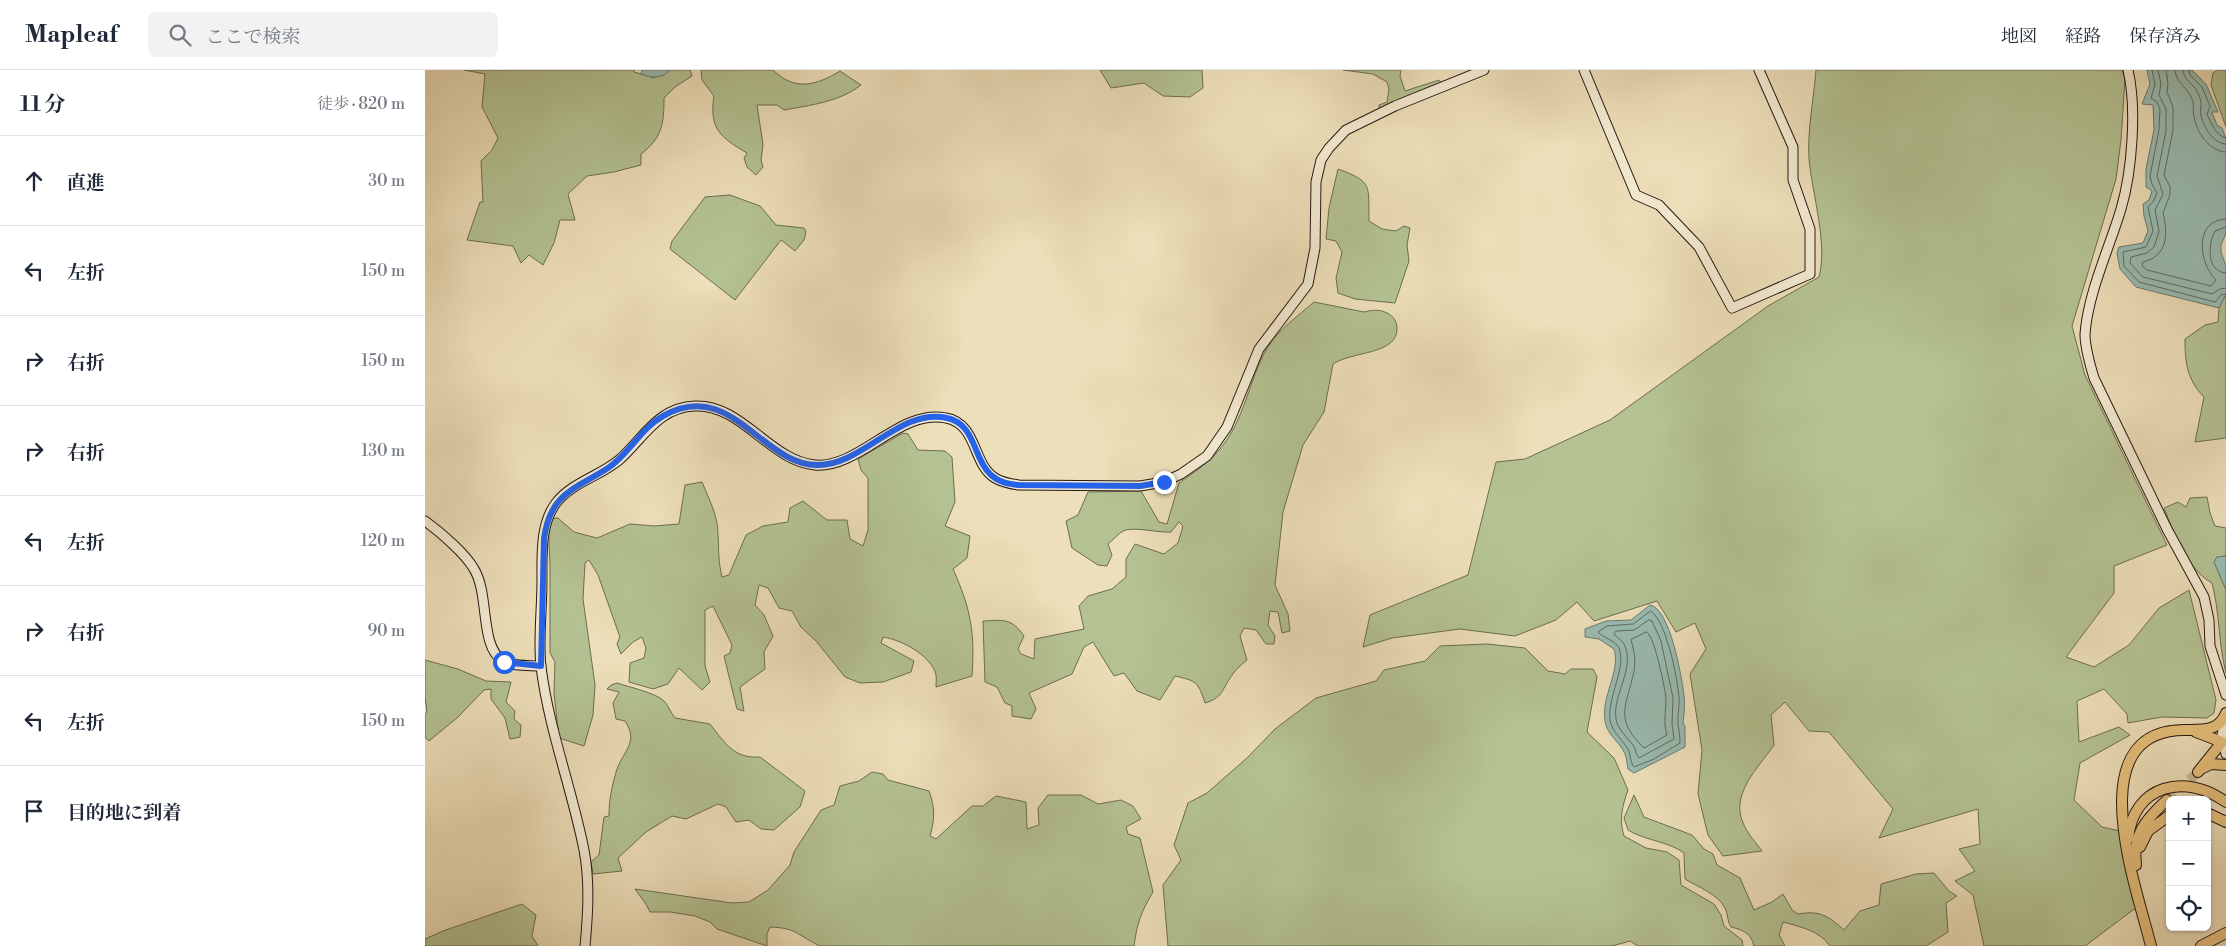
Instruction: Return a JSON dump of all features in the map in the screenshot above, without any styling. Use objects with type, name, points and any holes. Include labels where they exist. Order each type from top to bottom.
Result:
[{"type":"highway","points":[[2155,946],[2124,832],[2123,779],[2131,757],[2137,749],[2155,737],[2175,730],[2214,728],[2223,721],[2226,715]]},
{"type":"highway","points":[[2185,730],[2222,742],[2198,772],[2211,764],[2226,765]]},
{"type":"highway","points":[[2130,858],[2128,841],[2132,819],[2144,801],[2153,794],[2163,788],[2187,786],[2203,790],[2223,800]]},
{"type":"highway","points":[[2151,946],[2135,853],[2141,827],[2153,812],[2166,801]]},
{"type":"highway","points":[[2211,815],[2226,822]]},
{"type":"highway","points":[[2137,870],[2138,853],[2144,838],[2154,825],[2166,818]]},
{"type":"highway","points":[[2201,946],[2226,932]]},
{"type":"street","points":[[585,946],[589,892],[583,850],[554,736],[541,666],[544,539],[551,510],[569,491],[619,460],[661,416],[687,406],[705,407],[726,414],[790,458],[817,466],[848,457],[910,423],[935,416],[952,420],[966,430],[973,440],[989,474],[1004,483],[1019,485],[1140,486],[1164,482],[1195,466],[1207,456],[1227,427],[1259,349],[1308,284],[1315,248],[1316,182],[1321,160],[1329,148],[1346,130],[1395,106],[1484,70]]},
{"type":"street","points":[[1584,70],[1636,195],[1659,205],[1699,248],[1732,308],[1810,274],[1810,228],[1793,180],[1793,147],[1759,70]]},
{"type":"street","points":[[2128,70],[2132,87],[2130,163],[2121,208],[2088,312],[2085,336],[2088,360],[2094,378],[2167,529],[2204,597],[2209,620],[2210,646],[2226,695]]},
{"type":"street","points":[[425,521],[474,568],[485,600],[488,637],[493,652],[504,662],[541,666]]},
{"type":"street","points":[[2226,715],[2222,742],[2226,754]]},
{"type":"green space","points":[[464,70],[634,70],[634,72],[654,78],[669,70],[690,70],[692,76],[675,87],[664,98],[662,123],[658,136],[641,154],[641,165],[587,176],[568,194],[575,220],[560,220],[554,243],[543,265],[529,255],[521,263],[513,246],[467,240],[480,202],[483,202],[481,161],[492,150],[498,138],[482,107],[485,74]]},
{"type":"green space","points":[[701,70],[773,70],[781,77],[798,84],[814,83],[840,71],[861,85],[834,99],[784,110],[777,105],[757,105],[763,145],[761,160],[763,167],[756,175],[747,167],[744,158],[747,153],[723,137],[715,124],[713,117],[714,96],[702,80]]},
{"type":"green space","points":[[1100,70],[1202,70],[1203,88],[1190,97],[1163,96],[1144,83],[1111,88]]},
{"type":"green space","points":[[1343,70],[1401,70],[1400,76],[1405,91],[1439,80],[1442,83],[1379,109],[1379,105],[1387,102],[1389,89],[1387,82],[1373,74]]},
{"type":"green space","points":[[1816,70],[2122,70],[2125,79],[2116,179],[2072,326],[2085,375],[2167,545],[2114,566],[2114,593],[2066,657],[2094,667],[2129,645],[2159,608],[2189,590],[2216,700],[2214,713],[2207,718],[2162,717],[2128,723],[2127,714],[2104,689],[2077,701],[2079,742],[2119,727],[2130,735],[2080,763],[2074,800],[2102,827],[2120,831],[2137,907],[2085,946],[1984,946],[1973,895],[1955,881],[1975,871],[1959,849],[1980,844],[1978,809],[1879,838],[1893,809],[1829,732],[1809,731],[1785,702],[1771,715],[1774,745],[1747,782],[1740,803],[1740,814],[1744,825],[1762,851],[1723,856],[1708,835],[1698,794],[1702,750],[1690,674],[1706,649],[1695,623],[1676,632],[1657,601],[1594,621],[1577,602],[1556,620],[1515,636],[1460,629],[1392,638],[1363,647],[1370,615],[1468,575],[1496,462],[1525,459],[1610,420],[1768,306],[1819,277],[1822,249],[1821,234],[1809,159],[1810,126]]},
{"type":"green space","points":[[2218,70],[2226,70],[2226,127],[2211,85],[2213,73]]},
{"type":"green space","points":[[1338,169],[1358,178],[1367,187],[1369,221],[1382,229],[1396,231],[1404,226],[1410,228],[1407,245],[1409,261],[1395,303],[1355,299],[1338,293],[1336,278],[1342,252],[1336,241],[1326,239],[1329,208]]},
{"type":"green space","points":[[730,195],[760,206],[776,225],[804,228],[806,232],[804,240],[795,251],[781,240],[735,300],[670,249],[672,241],[705,197]]},
{"type":"green space","points":[[2226,294],[2226,438],[2195,442],[2204,397],[2198,391],[2188,370],[2185,339],[2205,325],[2218,322],[2219,308]]},
{"type":"green space","points":[[1314,302],[1364,312],[1375,310],[1384,312],[1394,319],[1397,328],[1395,337],[1382,348],[1333,364],[1324,412],[1303,445],[1283,512],[1275,585],[1288,614],[1290,631],[1282,633],[1278,612],[1270,611],[1268,625],[1275,636],[1274,644],[1266,644],[1256,630],[1244,628],[1240,636],[1247,660],[1233,673],[1218,697],[1205,703],[1196,684],[1188,679],[1175,676],[1160,700],[1137,691],[1124,673],[1114,676],[1093,642],[1084,647],[1072,674],[1029,693],[1036,709],[1031,719],[1012,716],[1012,706],[1005,703],[997,687],[985,682],[983,621],[1007,621],[1011,623],[1024,636],[1018,649],[1021,654],[1034,659],[1035,639],[1084,629],[1079,606],[1088,596],[1112,589],[1126,577],[1126,559],[1135,544],[1164,554],[1178,543],[1183,526],[1179,522],[1171,532],[1139,529],[1123,531],[1108,544],[1112,555],[1107,566],[1098,565],[1072,548],[1066,521],[1078,515],[1088,492],[1141,491],[1159,522],[1167,524],[1179,483],[1211,459],[1235,426],[1255,373],[1267,348],[1282,329]]},
{"type":"green space","points":[[903,433],[908,434],[918,450],[945,451],[952,457],[955,502],[945,526],[970,536],[967,558],[953,569],[968,609],[973,647],[972,676],[936,687],[935,671],[926,659],[906,645],[883,637],[881,643],[914,661],[911,672],[883,682],[860,683],[845,677],[816,641],[801,627],[792,611],[779,608],[768,588],[759,585],[755,605],[764,615],[773,636],[764,652],[765,669],[740,687],[744,711],[737,709],[724,656],[730,653],[732,645],[713,606],[705,610],[705,666],[710,682],[702,690],[679,668],[668,684],[653,689],[629,682],[630,663],[644,658],[646,648],[642,637],[633,642],[621,654],[617,644],[620,637],[598,575],[589,560],[585,563],[583,599],[595,685],[593,715],[584,746],[559,738],[554,693],[555,662],[550,653],[548,519],[558,518],[574,532],[597,538],[630,524],[654,526],[679,524],[685,485],[702,482],[713,508],[718,527],[719,560],[722,577],[729,575],[746,535],[763,526],[788,522],[790,508],[803,501],[827,520],[847,520],[850,539],[863,546],[868,530],[868,478],[861,470],[858,459]]},
{"type":"green space","points":[[2207,497],[2215,526],[2226,528],[2226,556],[2217,557],[2214,562],[2226,590],[2226,673],[2212,583],[2203,577],[2188,560],[2177,540],[2164,508],[2178,502],[2186,507],[2190,498]]},
{"type":"green space","points":[[1487,644],[1525,648],[1548,671],[1565,674],[1571,669],[1593,669],[1597,677],[1587,732],[1614,758],[1628,790],[1622,813],[1624,836],[1646,848],[1667,852],[1679,860],[1681,885],[1714,904],[1721,915],[1724,926],[1742,940],[1743,946],[1638,946],[1630,941],[1612,946],[1168,946],[1163,885],[1181,860],[1174,845],[1188,803],[1207,793],[1247,758],[1275,729],[1316,698],[1376,681],[1384,670],[1425,661],[1440,646]]},
{"type":"green space","points":[[425,660],[458,669],[486,681],[511,682],[506,702],[515,711],[514,719],[521,725],[520,737],[510,739],[505,718],[491,699],[491,689],[484,690],[458,717],[429,741],[425,737],[425,714],[427,712]]},
{"type":"green space","points":[[617,683],[660,698],[675,718],[710,724],[726,743],[737,752],[751,757],[760,757],[805,791],[800,807],[774,830],[761,829],[749,820],[736,822],[726,807],[718,804],[686,819],[672,816],[646,832],[618,858],[622,871],[593,874],[591,862],[599,855],[604,817],[609,816],[610,798],[615,775],[629,746],[631,735],[625,721],[616,719],[613,703],[619,692],[607,689]]},
{"type":"green space","points":[[872,772],[883,774],[888,780],[929,791],[934,813],[930,836],[936,839],[972,806],[983,806],[996,796],[1026,802],[1027,829],[1039,825],[1038,808],[1048,795],[1081,795],[1098,804],[1121,800],[1133,806],[1141,819],[1126,827],[1128,834],[1140,838],[1153,892],[1140,918],[1134,946],[820,946],[792,931],[770,927],[767,934],[767,946],[717,929],[710,922],[695,916],[670,912],[650,912],[635,889],[732,903],[749,902],[768,890],[790,865],[794,852],[821,810],[834,805],[840,786],[859,781]]},
{"type":"green space","points":[[1634,795],[1644,817],[1692,835],[1704,849],[1713,854],[1717,865],[1740,878],[1754,910],[1772,902],[1783,894],[1792,910],[1798,914],[1812,913],[1823,915],[1844,930],[1860,911],[1879,905],[1881,884],[1916,874],[1934,873],[1949,891],[1957,896],[1946,903],[1948,932],[1926,946],[1830,946],[1815,933],[1783,922],[1779,935],[1785,946],[1754,946],[1751,938],[1746,933],[1731,927],[1725,908],[1718,899],[1685,879],[1684,853],[1671,846],[1642,837],[1628,830],[1624,818]]},
{"type":"green space","points":[[522,904],[536,915],[532,936],[538,946],[425,946],[425,939],[443,931]]},
{"type":"water","points":[[642,70],[670,70],[656,77],[641,74]]},
{"type":"water","points":[[2147,70],[2192,70],[2206,84],[2218,112],[2212,112],[2217,125],[2222,128],[2226,139],[2226,233],[2221,245],[2221,252],[2226,266],[2226,294],[2219,308],[2136,287],[2120,269],[2117,253],[2119,247],[2143,243],[2148,231],[2143,204],[2149,200],[2152,191],[2146,187],[2146,169],[2154,130],[2153,105],[2142,104],[2150,84]]},
{"type":"water","points":[[2226,556],[2226,590],[2214,562],[2217,557]]},
{"type":"water","points":[[1650,605],[1657,609],[1663,618],[1669,630],[1678,660],[1684,696],[1683,723],[1685,726],[1685,747],[1634,773],[1628,769],[1625,754],[1608,730],[1605,721],[1606,702],[1615,666],[1614,649],[1599,639],[1585,637],[1585,629],[1606,621],[1631,620]]},
{"type":"tunnel","points":[[2171,796],[2198,772]]},
{"type":"route","points":[[504,662],[541,666],[542,570],[545,528],[551,510],[556,503],[569,491],[619,460],[661,416],[687,406],[705,407],[726,414],[790,458],[817,466],[848,457],[910,423],[935,416],[952,420],[966,430],[973,440],[989,474],[1004,483],[1019,485],[1140,486],[1164,482]]}]
